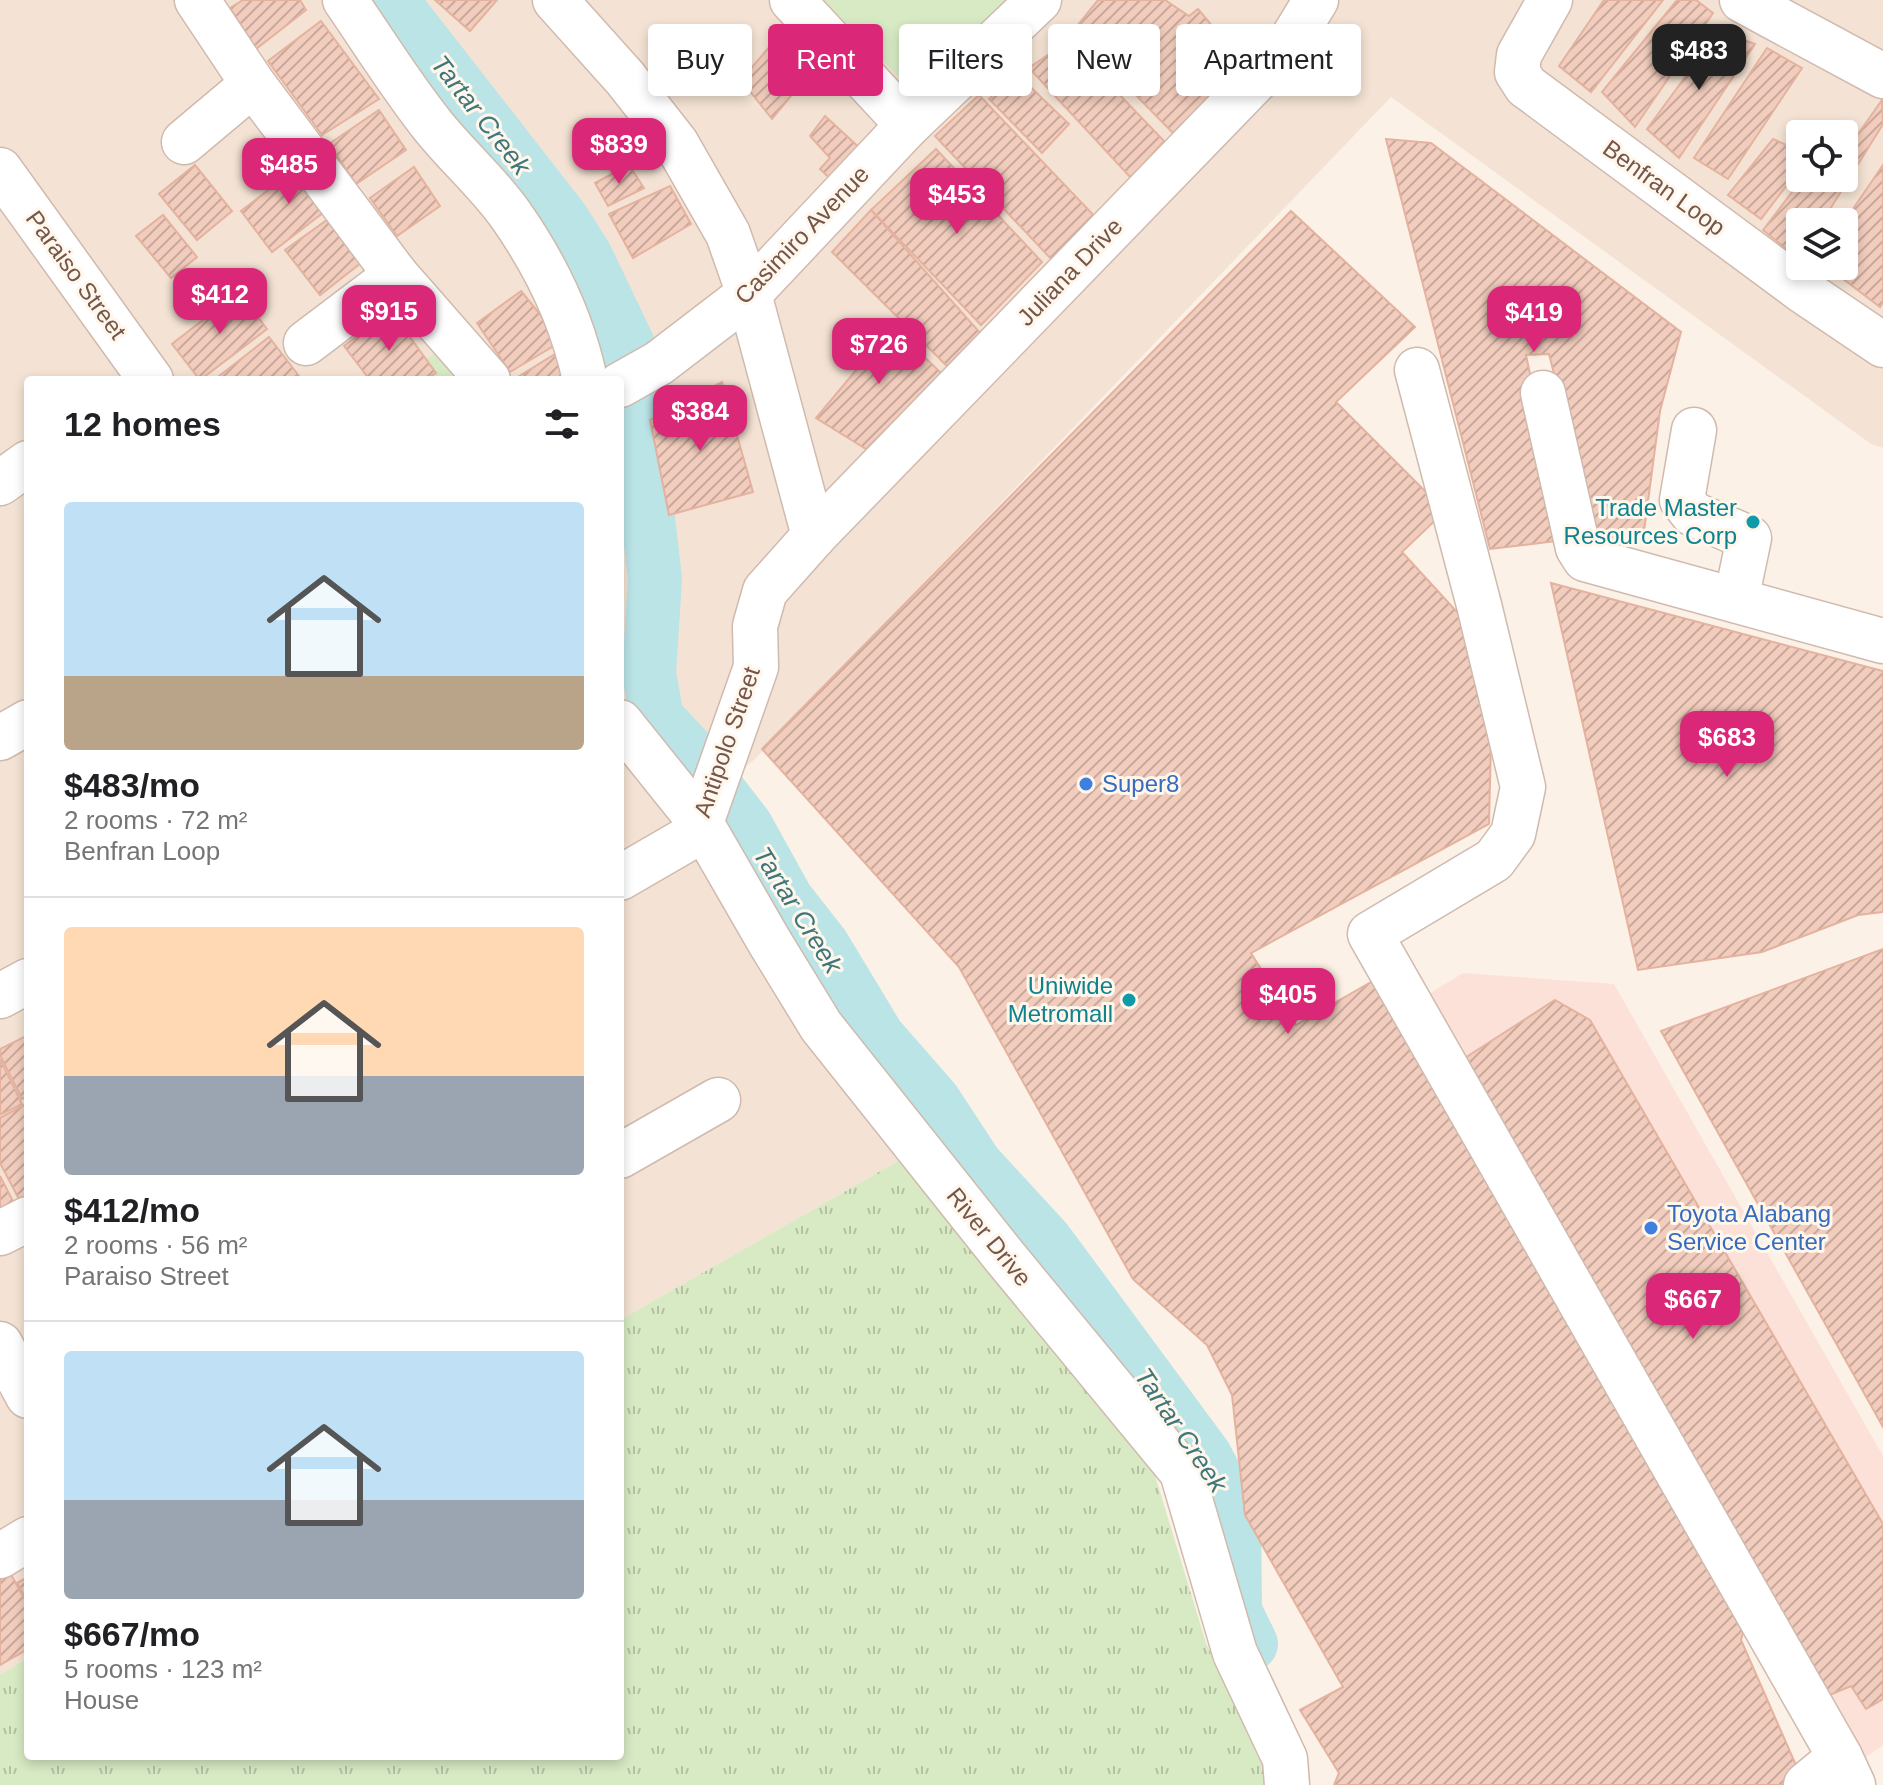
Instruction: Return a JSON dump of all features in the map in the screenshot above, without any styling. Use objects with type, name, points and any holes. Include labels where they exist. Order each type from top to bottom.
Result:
[{"type":"street","points":[[197,0],[253,84],[396,275],[484,376]]},
{"type":"street","points":[[345,0],[434,127],[509,212],[543,265],[560,297],[584,376]]},
{"type":"street","points":[[555,0],[625,78],[676,143],[728,234],[749,294],[814,536]]},
{"type":"street","points":[[792,0],[908,125]]},
{"type":"street","name":"Casimiro Avenue","points":[[624,383],[659,363],[749,294],[908,125],[1039,0]]},
{"type":"street","name":"Juliana Drive","points":[[814,536],[1286,49],[1316,0]]},
{"type":"street","name":"Benfran Loop","points":[[1550,0],[1519,55],[1517,72],[1526,86],[1803,291],[1883,345]]},
{"type":"street","points":[[1742,0],[1883,76]]},
{"type":"street","points":[[184,142],[253,84]]},
{"type":"street","name":"Paraiso Street","points":[[0,170],[146,376]]},
{"type":"street","points":[[306,343],[396,275]]},
{"type":"street","points":[[1417,370],[1523,787],[1513,834],[1494,860],[1370,934],[1847,1771],[1806,1785]]},
{"type":"street","points":[[1543,393],[1581,556],[1597,564],[1883,641]]},
{"type":"street","points":[[1694,430],[1682,500],[1693,514],[1749,538],[1736,600]]},
{"type":"street","points":[[0,483],[24,466]]},
{"type":"street","name":"Antipolo Street","points":[[624,876],[689,838],[704,813],[756,667],[755,626],[765,591],[814,536]]},
{"type":"street","points":[[0,738],[24,724]]},
{"type":"street","name":"River Drive","points":[[624,726],[704,813],[821,1026],[994,1244],[1182,1472],[1235,1653],[1285,1759],[1287,1785]]},
{"type":"street","points":[[0,996],[24,983]]},
{"type":"street","points":[[624,1154],[718,1100]]},
{"type":"street","points":[[0,1233],[24,1221]]},
{"type":"street","points":[[0,1344],[24,1389]]},
{"type":"street","points":[[0,1556],[24,1541]]},
{"type":"shaded area","points":[[0,0],[1883,0],[1883,448],[1871,444],[1391,97],[754,760],[677,818],[900,1160],[624,1318],[624,376],[24,376],[24,1660],[0,1675]]},
{"type":"shaded area","name":"Toyota Alabang Service Center","points":[[1463,973],[1614,984],[1883,1456],[1883,1745],[1854,1766],[1419,1000]]},
{"type":"green space","points":[[824,0],[1017,0],[994,24],[899,24],[899,77],[883,61],[883,24],[847,24]]},
{"type":"green space","points":[[448,344],[473,376],[404,376]]},
{"type":"green space","points":[[900,1160],[1154,1472],[1206,1643],[1271,1785],[0,1785],[0,1675],[24,1660],[24,1760],[624,1760],[624,1318]]},
{"type":"building","points":[[243,0],[300,0],[306,10],[256,49],[230,8]]},
{"type":"building","points":[[435,0],[497,0],[470,31]]},
{"type":"building","points":[[1098,0],[1165,0],[1189,16],[1198,9],[1210,24],[1176,24],[1176,96],[1210,96],[1173,133],[1137,96],[1160,96],[1160,24],[1079,24]]},
{"type":"building","points":[[1604,0],[1663,0],[1591,92],[1559,66]]},
{"type":"building","points":[[1677,0],[1696,0],[1713,13],[1635,127],[1602,92]]},
{"type":"building","points":[[321,21],[379,99],[322,135],[268,61]]},
{"type":"building","points":[[1719,31],[1755,44],[1679,158],[1647,129]]},
{"type":"building","points":[[768,48],[768,96],[791,96],[772,119],[752,94],[752,67]]},
{"type":"building","points":[[1767,48],[1802,68],[1728,179],[1694,158]]},
{"type":"building","points":[[1048,55],[1048,88],[1032,71],[1032,66]]},
{"type":"building","points":[[1032,88],[1069,124],[1042,153],[989,99],[992,96],[1032,96]]},
{"type":"building","points":[[980,96],[1100,222],[1053,261],[935,136]]},
{"type":"building","points":[[1055,96],[1121,96],[1164,141],[1131,178]]},
{"type":"building","points":[[1882,100],[1883,124],[1858,164],[1858,134]]},
{"type":"building","points":[[379,110],[406,150],[356,184],[329,144]]},
{"type":"building","points":[[825,116],[864,152],[839,187],[820,169],[830,158],[810,136]]},
{"type":"building","points":[[637,122],[659,160],[601,156]]},
{"type":"building","points":[[1386,139],[1431,143],[1681,332],[1660,411],[1643,539],[1596,538],[1549,354],[1526,355],[1565,540],[1490,549]]},
{"type":"building","points":[[1773,139],[1786,145],[1786,186],[1761,219],[1728,195]]},
{"type":"building","points":[[936,149],[1042,262],[981,325],[871,210]]},
{"type":"building","points":[[306,161],[337,202],[272,252],[241,211]]},
{"type":"building","points":[[195,165],[232,211],[197,240],[159,194]]},
{"type":"building","points":[[629,165],[644,188],[608,206],[595,183]]},
{"type":"building","points":[[1883,165],[1883,302],[1880,307],[1844,280],[1858,280],[1858,208],[1854,208]]},
{"type":"building","points":[[414,167],[440,206],[397,236],[370,198]]},
{"type":"building","points":[[670,186],[691,224],[633,258],[609,214]]},
{"type":"building","points":[[1792,192],[1841,192],[1831,208],[1786,208],[1786,249],[1763,230]]},
{"type":"building","points":[[871,210],[981,334],[947,366],[832,252]]},
{"type":"building","name":"Uniwide Metromall","points":[[1291,211],[1415,327],[1336,402],[1445,511],[1402,552],[1458,613],[1492,700],[1489,824],[1251,953],[1296,1025],[1385,974],[1749,1612],[1741,1640],[1799,1772],[1795,1785],[1334,1785],[1339,1773],[1300,1710],[1343,1687],[1245,1515],[1232,1395],[1207,1345],[1133,1279],[959,967],[762,749]]},
{"type":"building","points":[[163,215],[197,257],[171,278],[136,236]]},
{"type":"building","points":[[334,215],[366,259],[320,295],[285,250]]},
{"type":"building","points":[[521,291],[562,341],[510,372],[477,323]]},
{"type":"building","points":[[239,292],[267,329],[205,376],[197,376],[172,344]]},
{"type":"building","points":[[391,311],[436,373],[431,376],[367,376],[344,346]]},
{"type":"building","points":[[885,319],[942,374],[866,449],[816,418],[868,356],[852,339]]},
{"type":"building","points":[[269,337],[299,376],[219,376]]},
{"type":"building","points":[[560,351],[574,376],[519,376]]},
{"type":"building","points":[[722,382],[753,492],[669,515],[650,420]]},
{"type":"building","points":[[1551,583],[1883,671],[1883,912],[1858,915],[1762,952],[1638,970]]},
{"type":"building","points":[[1883,949],[1883,1427],[1661,1031]]},
{"type":"building","name":"Toyota Alabang Service Center","points":[[1555,1000],[1590,1020],[1883,1524],[1883,1699],[1866,1709],[1851,1686],[1820,1699],[1457,1063]]},
{"type":"building","points":[[24,1037],[22,1099],[0,1055],[0,1049]]},
{"type":"building","points":[[0,1059],[22,1104],[0,1115]]},
{"type":"building","points":[[24,1105],[24,1199],[20,1201],[0,1163],[0,1118]]},
{"type":"building","points":[[0,1176],[16,1207],[0,1215]]},
{"type":"building","points":[[9,1571],[24,1598],[24,1651],[0,1665],[0,1576]]},
{"type":"building","points":[[24,1579],[24,1595],[17,1583]]},
{"type":"waterway","name":"Tartar Creek","points":[[391,0],[562,219],[586,257],[628,345],[655,579],[649,674],[657,718],[686,749],[746,826],[787,900],[823,946],[878,1037],[934,1101],[976,1165],[1046,1241],[1205,1456],[1234,1510],[1235,1611],[1251,1644]]},
{"type":"place","name":"Trade Master Resources Corp","points":[[1753,522]]},
{"type":"place","name":"Super8","points":[[1086,784]]},
{"type":"place","name":"Uniwide Metromall","points":[[1129,1000]]},
{"type":"place","name":"Toyota Alabang Service Center","points":[[1651,1228]]}]
